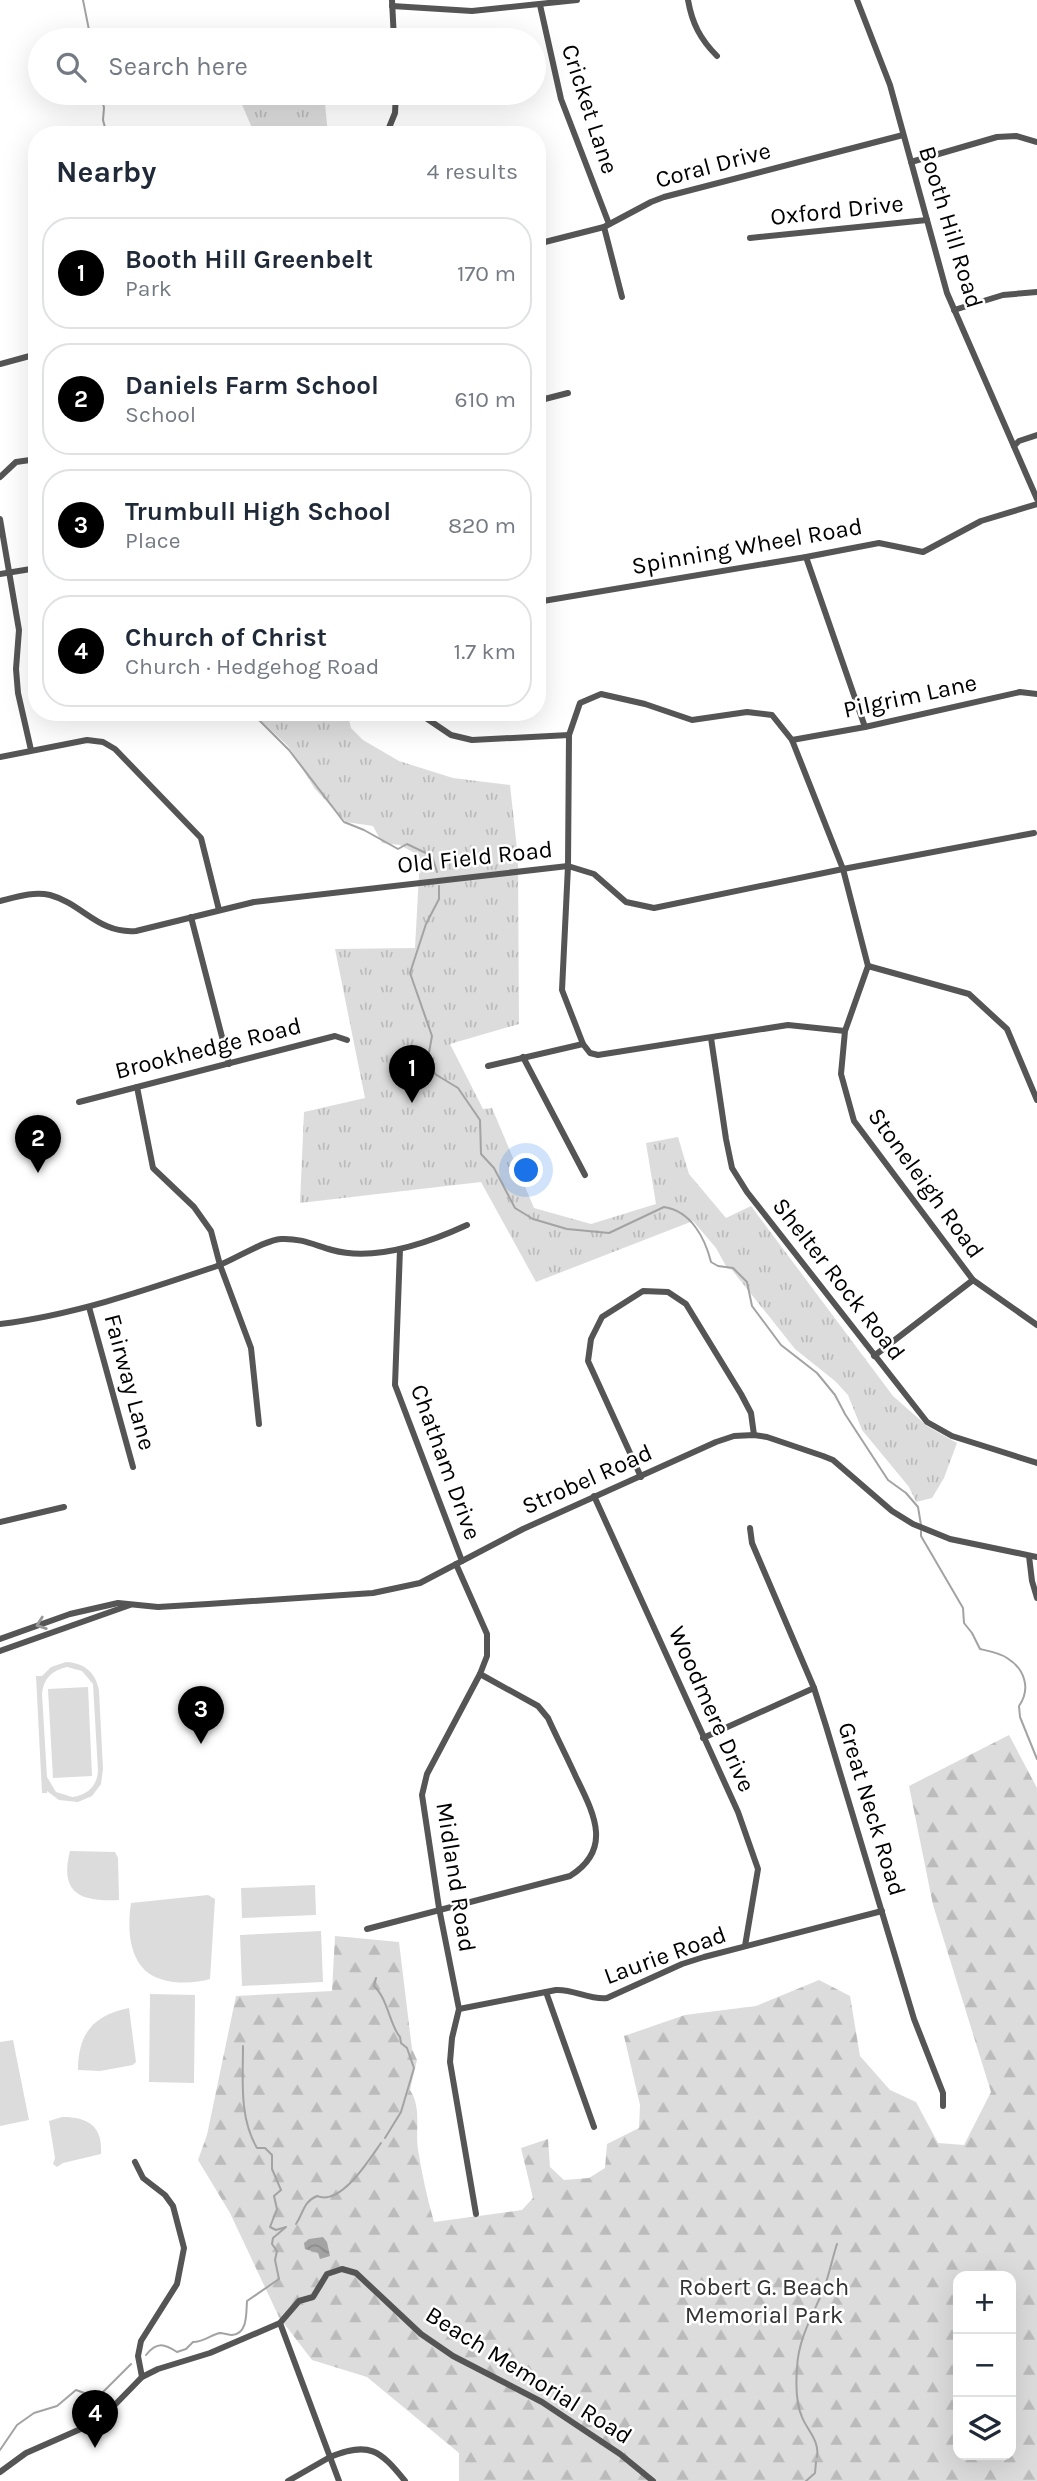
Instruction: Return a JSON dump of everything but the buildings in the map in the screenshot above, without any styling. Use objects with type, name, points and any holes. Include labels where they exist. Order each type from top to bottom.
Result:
[{"type":"street","points":[[393,28],[392,3],[472,11],[577,0]]},
{"type":"street","points":[[688,0],[696,29],[704,43],[717,56]]},
{"type":"street","name":"Booth Hill Road","points":[[857,0],[883,65],[954,310],[993,393],[1037,499]]},
{"type":"street","name":"Cricket Lane","points":[[540,5],[545,28]]},
{"type":"street","name":"Cricket Lane","points":[[546,32],[561,99],[606,225],[622,297]]},
{"type":"street","points":[[390,126],[395,105]]},
{"type":"street","name":"Coral Drive","points":[[546,242],[606,225],[664,197],[903,135]]},
{"type":"street","points":[[911,162],[997,137],[1016,136],[1037,142]]},
{"type":"street","name":"Oxford Drive","points":[[750,238],[927,220]]},
{"type":"street","points":[[954,310],[1003,295],[1037,292]]},
{"type":"street","points":[[0,364],[28,356]]},
{"type":"street","points":[[546,399],[568,393]]},
{"type":"street","points":[[1014,446],[1019,441],[1037,435]]},
{"type":"street","points":[[0,477],[16,462],[28,460]]},
{"type":"street","name":"Spinning Wheel Road","points":[[546,600],[878,543],[923,552],[981,521],[1037,504]]},
{"type":"street","points":[[0,519],[19,629],[16,669],[18,693],[31,750]]},
{"type":"street","points":[[806,557],[865,727]]},
{"type":"street","points":[[0,574],[28,569]]},
{"type":"street","name":"Pilgrim Lane","points":[[792,740],[865,727],[1020,692],[1037,694]]},
{"type":"street","points":[[845,1031],[788,1025],[598,1055],[590,1054],[583,1044],[562,990],[568,866],[569,735],[580,703],[601,694],[645,704],[692,720],[747,712],[772,715],[792,740],[843,869],[868,966],[969,994],[1007,1029],[1037,1100]]},
{"type":"street","points":[[430,721],[451,735],[472,740],[569,735]]},
{"type":"street","points":[[0,757],[88,740],[103,742],[115,749],[201,838],[219,910]]},
{"type":"street","name":"Old Field Road","points":[[0,901],[32,894],[48,895],[66,901],[102,925],[121,932],[136,931],[254,902],[568,866],[594,874],[626,902],[654,908],[1034,833]]},
{"type":"street","points":[[191,917],[229,1063]]},
{"type":"street","name":"Stoneleigh Road","points":[[868,966],[845,1031],[841,1074],[854,1121],[973,1280],[1037,1325]]},
{"type":"street","name":"Brookhedge Road","points":[[79,1101],[335,1035],[347,1040]]},
{"type":"street","name":"Shelter Rock Road","points":[[711,1038],[732,1168],[747,1192],[927,1422],[952,1436],[1037,1463]]},
{"type":"street","points":[[488,1066],[583,1044]]},
{"type":"street","points":[[523,1057],[585,1175]]},
{"type":"street","points":[[137,1087],[153,1168],[194,1207],[211,1231],[220,1265],[251,1348],[259,1424]]},
{"type":"street","points":[[0,1324],[89,1307],[220,1265],[278,1239],[311,1241],[333,1251],[367,1254],[400,1249],[467,1225]]},
{"type":"street","name":"Chatham Drive","points":[[400,1249],[395,1385],[459,1563]]},
{"type":"street","points":[[874,1356],[973,1280]]},
{"type":"street","points":[[641,1477],[588,1361],[591,1339],[602,1317],[643,1291],[668,1292],[686,1304],[751,1413],[754,1435]]},
{"type":"street","name":"Fairway Lane","points":[[89,1307],[133,1467]]},
{"type":"street","name":"Strobel Road","points":[[0,1639],[69,1614],[118,1603],[158,1607],[210,1604],[373,1593],[420,1583],[523,1529],[734,1436],[767,1437],[833,1460],[892,1511],[927,1530],[950,1539],[1037,1557]]},
{"type":"street","name":"Woodmere Drive","points":[[594,1496],[738,1812],[758,1869],[745,1946]]},
{"type":"street","points":[[0,1522],[64,1507]]},
{"type":"street","name":"Great Neck Road","points":[[750,1528],[752,1543],[814,1688],[914,2019],[943,2093],[943,2106]]},
{"type":"street","points":[[1029,1556],[1037,1598]]},
{"type":"street","name":"Midland Road","points":[[459,1563],[486,1634],[487,1656],[427,1774],[422,1795],[439,1908],[459,2009],[450,2062],[476,2214]]},
{"type":"street","name":"Strobel Road","points":[[0,1651],[130,1605]]},
{"type":"street","points":[[69,1614],[73,1624]]},
{"type":"street","points":[[367,1929],[570,1875],[585,1866],[596,1847],[597,1829],[593,1811],[548,1718],[538,1706],[480,1674]]},
{"type":"street","points":[[703,1738],[814,1688]]},
{"type":"street","name":"Laurie Road","points":[[459,2009],[545,1992],[572,1990],[597,1998],[607,1998],[682,1964],[882,1911]]},
{"type":"street","points":[[545,1992],[594,2127]]},
{"type":"street","points":[[135,2162],[143,2178],[165,2195],[173,2206],[184,2248],[177,2284],[139,2347],[142,2377]]},
{"type":"street","name":"Beach Memorial Road","points":[[281,2323],[299,2301],[313,2297],[327,2274],[342,2269],[356,2273],[391,2308],[432,2341],[486,2374],[542,2402],[620,2454],[653,2481]]},
{"type":"street","points":[[0,2472],[26,2453],[92,2424],[105,2415],[142,2377],[177,2362],[210,2353],[281,2323],[339,2481]]},
{"type":"street","points":[[288,2481],[330,2457],[346,2450],[360,2448],[373,2449],[381,2454],[405,2481]]},
{"type":"green space","points":[[242,105],[325,105],[327,126],[251,126]]},
{"type":"green space","points":[[262,721],[349,721],[351,728],[363,740],[399,761],[453,778],[510,785],[518,858],[519,1024],[450,1044],[483,1109],[492,1108],[534,1208],[591,1224],[656,1204],[646,1143],[678,1137],[689,1174],[726,1218],[751,1206],[893,1396],[927,1426],[957,1443],[944,1478],[932,1498],[916,1502],[909,1487],[862,1430],[848,1395],[795,1349],[732,1270],[727,1268],[716,1248],[693,1221],[536,1282],[481,1182],[300,1203],[304,1112],[365,1098],[335,949],[415,948],[420,856],[400,845],[382,843],[373,826],[346,822],[315,789],[288,746]]},
{"type":"green space","points":[[66,1662],[84,1667],[92,1674],[99,1691],[103,1769],[101,1784],[92,1796],[78,1802],[59,1800],[47,1791],[42,1793],[36,1676],[42,1676],[51,1667]],"holes":[[[67,1667],[82,1671],[93,1684],[98,1771],[91,1789],[72,1797],[56,1792],[47,1777],[42,1694],[46,1680],[57,1670]]]},
{"type":"green space","points":[[88,1687],[92,1776],[53,1778],[48,1689]]},
{"type":"green space","name":"Robert G. Beach Memorial Park","points":[[1009,1735],[1037,1788],[1037,2481],[459,2481],[459,2453],[367,2377],[312,2360],[279,2317],[230,2213],[198,2160],[207,2135],[236,1996],[332,1991],[335,1936],[399,1942],[412,2049],[417,2060],[410,2090],[416,2104],[418,2150],[434,2222],[522,2210],[533,2198],[521,2148],[548,2139],[550,2167],[564,2180],[589,2178],[605,2168],[607,2144],[639,2128],[640,2105],[624,2036],[685,2015],[756,2006],[819,1980],[850,1996],[860,2056],[890,2090],[916,2102],[938,2143],[964,2145],[991,2092],[933,1905],[909,1786]]},
{"type":"green space","points":[[70,1851],[115,1852],[118,1858],[119,1900],[94,1899],[76,1892],[68,1877]]},
{"type":"green space","points":[[315,1885],[316,1915],[242,1918],[241,1888]]},
{"type":"green space","points":[[208,1895],[215,1899],[210,1979],[174,1982],[148,1973],[137,1960],[132,1945],[129,1928],[131,1903]]},
{"type":"green space","points":[[321,1931],[323,1982],[242,1986],[240,1935]]},
{"type":"green space","points":[[150,1994],[195,1995],[194,2083],[149,2082]]},
{"type":"green space","points":[[129,2008],[136,2062],[133,2065],[100,2071],[78,2070],[81,2046],[90,2028],[106,2016]]},
{"type":"green space","points":[[13,2040],[29,2120],[0,2126],[0,2042]]},
{"type":"green space","points":[[62,2117],[79,2119],[92,2125],[99,2136],[101,2154],[63,2163],[57,2167],[53,2164],[55,2158],[49,2121]]},
{"type":"water","points":[[323,2237],[330,2256],[320,2259],[318,2253],[305,2249],[304,2243],[309,2239]]},
{"type":"waterway","points":[[83,0],[89,28]]},
{"type":"waterway","points":[[103,105],[105,126]]},
{"type":"waterway","points":[[260,721],[289,750],[344,822],[398,849],[407,844],[432,856],[437,872]]},
{"type":"waterway","points":[[439,886],[439,899],[426,924],[410,973],[432,1036],[428,1058],[435,1074],[458,1088],[480,1120],[481,1154],[494,1168],[515,1208],[533,1219],[567,1229],[609,1233],[664,1207],[682,1214],[701,1235],[711,1262],[733,1268],[747,1282],[752,1306],[781,1345],[817,1373],[835,1395],[888,1480],[906,1493],[918,1507],[921,1525]]},
{"type":"waterway","points":[[921,1531],[921,1536],[963,1608],[964,1623],[980,1649],[1004,1656],[1022,1674],[1025,1693],[1019,1706],[1020,1717],[1037,1759]]},
{"type":"waterway","points":[[376,1978],[374,1986],[383,1998],[414,2068],[401,2112],[385,2138]]},
{"type":"waterway","points":[[146,2355],[157,2346],[165,2346],[177,2352],[186,2349],[193,2342],[216,2334],[237,2334],[244,2327],[247,2301],[279,2279],[275,2260],[277,2251],[272,2244],[273,2238],[286,2227],[276,2230],[270,2227],[277,2209],[274,2196],[281,2190],[272,2169],[272,2155],[265,2148],[257,2148],[247,2124],[243,2098],[243,2046]]},
{"type":"waterway","points":[[296,2224],[309,2201],[317,2196],[335,2194],[354,2180],[381,2143]]},
{"type":"waterway","points":[[817,2457],[815,2441],[800,2412],[798,2358],[806,2328],[825,2285],[837,2244]]},
{"type":"waterway","points":[[0,2450],[17,2425],[34,2413],[57,2406],[76,2390],[100,2395],[131,2364]]},
{"type":"waterway","points":[[806,2481],[815,2473],[816,2462]]},
{"type":"place","name":"Booth Hill Greenbelt","points":[[412,1103]]},
{"type":"place","name":"Daniels Farm School","points":[[38,1173]]},
{"type":"place","name":"Trumbull High School","points":[[201,1744]]},
{"type":"place","name":"Church of Christ","points":[[95,2448]]}]
